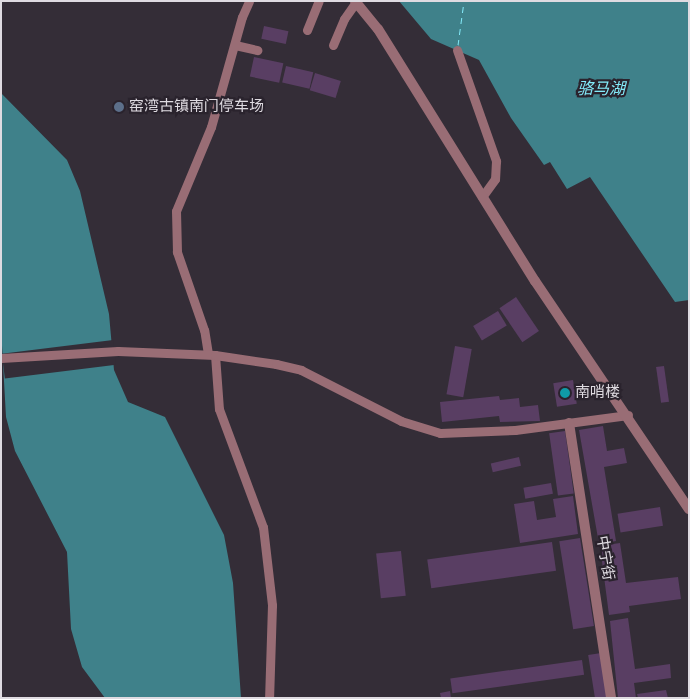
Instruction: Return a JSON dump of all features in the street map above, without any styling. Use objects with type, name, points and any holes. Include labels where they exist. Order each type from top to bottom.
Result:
[{"type":"street","points":[[356,2],[378,29],[482,197],[689,509]]},
{"type":"street","name":"中宁街","points":[[569,423],[611,698]]},
{"type":"lane","points":[[249,1],[211,127],[176,212],[178,252],[212,355],[220,409],[263,527],[272,605],[269,698]]},
{"type":"lane","points":[[307,30],[319,1]]},
{"type":"lane","points":[[333,45],[344,19],[356,2]]},
{"type":"lane","points":[[235,45],[257,50]]},
{"type":"lane","points":[[458,50],[496,161],[495,180],[482,197]]},
{"type":"lane","points":[[1,358],[118,351],[212,355],[301,370],[401,421],[440,433],[472,434],[628,415]]},
{"type":"water","name":"骆马湖","points":[[399,1],[689,1],[689,300],[675,302],[590,177],[567,189],[550,162],[544,165],[511,118],[479,60],[431,39]]},
{"type":"water","points":[[1,93],[67,160],[80,191],[109,314],[114,370],[128,402],[165,417],[224,535],[233,583],[241,698],[105,698],[82,667],[71,629],[67,552],[15,451],[6,417],[1,328]]},
{"type":"pier","points":[[113,340],[116,365],[5,378],[2,354]]},
{"type":"building","points":[[264,26],[288,31],[286,44],[261,39]]},
{"type":"building","points":[[254,57],[283,63],[279,83],[250,77]]},
{"type":"building","points":[[286,66],[313,72],[309,89],[282,83]]},
{"type":"building","points":[[315,73],[341,81],[336,98],[310,90]]},
{"type":"building","points":[[516,297],[539,331],[522,342],[499,308]]},
{"type":"building","points":[[498,311],[507,326],[482,341],[473,326]]},
{"type":"building","points":[[455,346],[472,349],[463,397],[446,394]]},
{"type":"building","points":[[664,366],[669,402],[661,403],[656,367]]},
{"type":"building","name":"南哨楼","points":[[573,380],[577,404],[557,407],[553,383]]},
{"type":"building","points":[[499,396],[500,400],[519,398],[520,407],[538,405],[540,421],[500,422],[499,416],[442,422],[440,402]]},
{"type":"building","points":[[603,426],[607,451],[624,448],[627,463],[604,467],[616,541],[599,544],[579,430]]},
{"type":"building","points":[[565,431],[574,493],[558,496],[549,433]]},
{"type":"building","points":[[519,457],[521,466],[493,472],[491,464]]},
{"type":"building","points":[[551,483],[553,494],[525,499],[523,488]]},
{"type":"building","points":[[573,496],[578,534],[520,543],[514,504],[534,501],[537,520],[556,517],[553,499]]},
{"type":"building","points":[[660,507],[663,526],[621,532],[618,514]]},
{"type":"building","points":[[580,538],[594,626],[573,629],[559,541]]},
{"type":"building","points":[[552,542],[556,571],[431,588],[427,560]]},
{"type":"building","points":[[620,543],[626,583],[678,577],[681,599],[629,606],[630,612],[609,615],[600,546]]},
{"type":"building","points":[[401,551],[406,596],[381,598],[376,554]]},
{"type":"building","points":[[628,618],[635,669],[670,664],[671,678],[634,683],[636,698],[618,698],[610,621]]},
{"type":"building","points":[[601,653],[608,698],[595,698],[588,655]]},
{"type":"building","points":[[582,660],[584,675],[452,693],[450,679]]},
{"type":"building","points":[[666,690],[668,698],[638,698],[637,694]]},
{"type":"building","points":[[450,691],[451,698],[441,698],[440,693]]},
{"type":"ferry route","points":[[458,45],[464,1]]},
{"type":"place","name":"窑湾古镇南门停车场","points":[[119,107]]},
{"type":"place","name":"南哨楼","points":[[565,393]]}]
